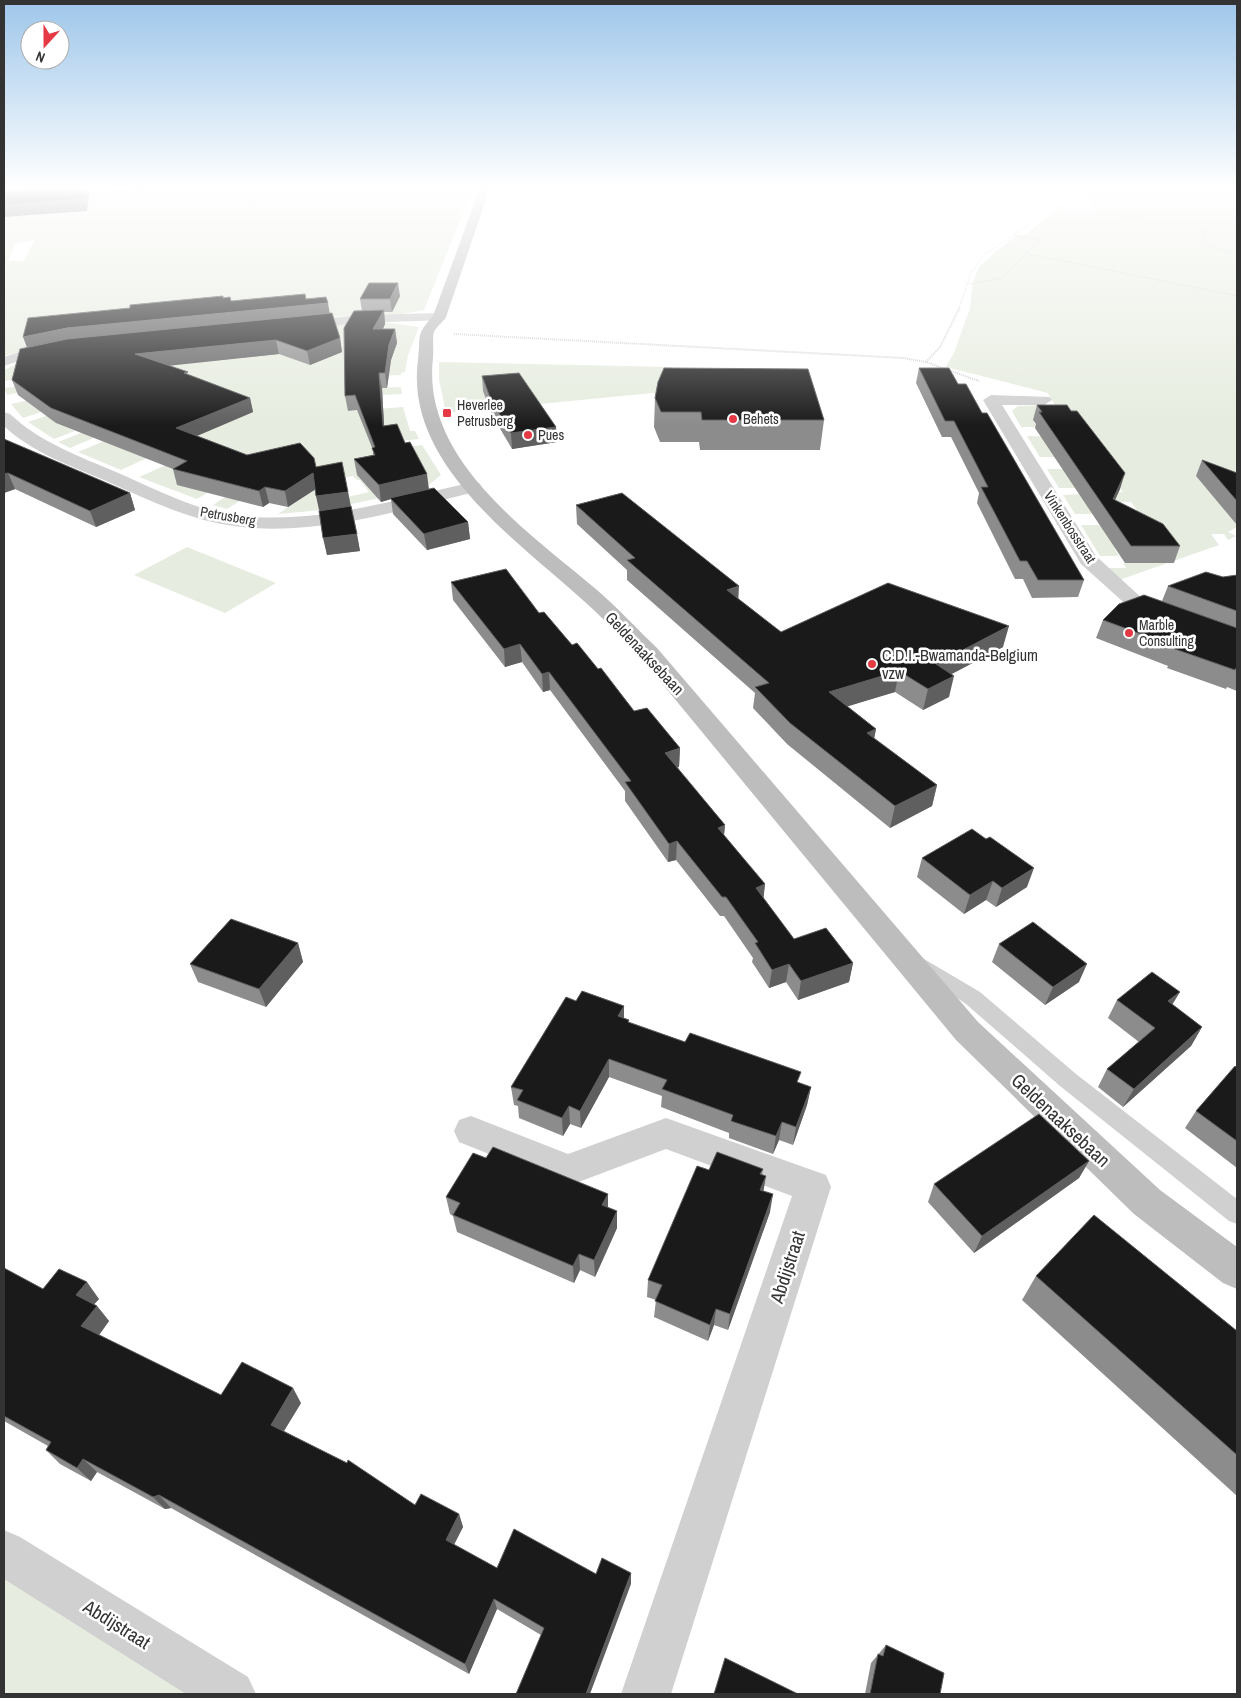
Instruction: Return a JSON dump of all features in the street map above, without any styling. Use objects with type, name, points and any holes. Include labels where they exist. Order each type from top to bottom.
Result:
[{"type":"street","name":"Geldenaaksebaan","points":[[457,267],[439,317],[444,332],[429,344],[424,379],[430,414],[449,454],[473,487],[522,536],[594,599],[649,653],[974,1038],[1147,1202],[1237,1270]]},
{"type":"street","points":[[284,326],[357,319],[439,317]]},
{"type":"street","points":[[4,362],[36,352],[71,347]]},
{"type":"street","name":"Vinkenbosstraat","points":[[979,381],[1088,560],[1138,606],[1237,641]]},
{"type":"street","points":[[992,400],[1044,400]]},
{"type":"street","name":"Petrusberg","points":[[4,416],[14,427],[63,455],[166,500],[204,514],[229,520],[269,523],[314,520],[473,487]]},
{"type":"street","name":"Abdijstraat","points":[[471,1131],[568,1170],[666,1133],[813,1187],[646,1694]]},
{"type":"street","name":"Abdijstraat","points":[[4,1553],[231,1694]]},
{"type":"lane","name":"Geldenaaksebaan","points":[[902,952],[973,998],[1068,1080],[1237,1213]]},
{"type":"path","points":[[926,362],[940,350],[969,284],[969,275],[974,267]]},
{"type":"path","points":[[969,284],[1002,278],[1012,267]]},
{"type":"path","points":[[1098,267],[1237,296]]},
{"type":"path","points":[[451,334],[903,358],[926,362],[979,381]]},
{"type":"shaded area","points":[[4,267],[441,267],[424,310],[402,314],[342,316],[76,342],[29,349],[4,356]]},
{"type":"shaded area","points":[[979,267],[1237,267],[1237,492],[1228,514],[1237,523],[1237,527],[1228,532],[1236,536],[1228,540],[1224,534],[1211,534],[1219,545],[1119,580],[1108,568],[1126,568],[1123,563],[1149,563],[1117,548],[1114,548],[1119,556],[1100,556],[1081,525],[1126,525],[1140,514],[1131,502],[1113,502],[1092,514],[1075,514],[1063,495],[1123,492],[1108,472],[1075,488],[1059,488],[1047,469],[1070,469],[1061,457],[1040,457],[1027,436],[1080,437],[1033,421],[1038,427],[1021,427],[1012,411],[1018,406],[1055,405],[1048,393],[946,367],[954,353],[970,308],[973,281]]},
{"type":"shaded area","points":[[383,322],[419,327],[408,355],[405,372],[401,373],[401,375],[355,377],[353,389],[401,387],[402,394],[382,395],[348,411],[403,407],[410,431],[415,431],[419,439],[400,441],[403,448],[422,445],[441,475],[424,489],[346,505],[343,498],[369,492],[360,480],[353,476],[335,479],[322,510],[278,514],[309,493],[268,483],[227,509],[213,505],[257,476],[217,487],[197,499],[139,477],[198,451],[147,458],[121,470],[78,452],[111,438],[103,434],[70,448],[58,442],[104,424],[57,423],[75,431],[54,439],[28,422],[49,415],[44,411],[23,418],[11,404],[38,398],[62,384],[7,395],[4,388],[33,384],[21,379],[4,381],[4,370],[27,359],[278,354],[323,326]]},
{"type":"shaded area","points":[[439,362],[672,367],[663,392],[446,413],[439,379]]},
{"type":"shaded area","points":[[187,547],[276,583],[225,613],[134,575]]},
{"type":"shaded area","points":[[4,1553],[231,1694],[4,1694]]},
{"type":"building","points":[[369,283],[398,283],[390,299],[360,299]]},
{"type":"building","points":[[305,294],[306,299],[326,297],[328,303],[67,328],[23,337],[28,318],[223,296],[223,298],[230,297],[231,301]]},
{"type":"building","points":[[384,310],[373,329],[395,329],[389,345],[385,373],[379,373],[383,426],[397,424],[405,443],[410,442],[427,474],[379,485],[354,459],[375,455],[372,448],[375,447],[355,395],[345,396],[344,328],[354,311]]},
{"type":"building","points":[[332,313],[340,338],[307,351],[276,340],[135,354],[188,372],[184,373],[250,398],[176,428],[247,455],[300,443],[314,458],[316,467],[342,462],[348,492],[316,496],[313,473],[285,491],[265,487],[259,491],[173,469],[187,461],[51,408],[12,380],[20,349],[67,339]]},
{"type":"building","points":[[664,368],[808,369],[824,420],[702,420],[701,412],[661,412],[655,398],[658,382]]},
{"type":"building","points":[[919,368],[949,368],[958,384],[966,384],[982,413],[987,413],[1084,580],[1038,580],[1027,561],[1020,561],[981,487],[988,487],[954,421],[945,421]]},
{"type":"building","points":[[519,373],[556,427],[511,433],[491,400],[482,376]]},
{"type":"building","points":[[1037,405],[1067,405],[1071,411],[1077,411],[1125,473],[1113,499],[1163,524],[1180,546],[1131,546],[1039,412],[1042,412]]},
{"type":"building","points":[[4,439],[130,493],[90,511],[8,473],[4,474]]},
{"type":"building","points":[[1202,460],[1237,473],[1237,501]]},
{"type":"building","points":[[434,488],[468,522],[424,534],[390,498]]},
{"type":"building","points":[[622,493],[739,586],[727,590],[781,632],[888,583],[1009,626],[936,664],[954,676],[928,689],[899,671],[829,692],[876,729],[867,733],[937,785],[895,806],[790,723],[755,687],[769,683],[627,560],[635,558],[576,505]]},
{"type":"building","points":[[351,506],[357,534],[323,538],[319,511]]},
{"type":"building","points":[[506,569],[539,613],[544,612],[572,645],[577,643],[598,669],[601,668],[634,711],[647,708],[680,748],[665,753],[725,825],[718,828],[765,884],[756,888],[794,939],[826,928],[853,963],[801,981],[789,964],[772,970],[755,943],[758,942],[726,897],[722,897],[677,841],[669,844],[625,782],[631,781],[549,672],[542,674],[520,644],[504,649],[451,582]]},
{"type":"building","points":[[1206,572],[1223,577],[1237,575],[1237,611],[1168,586]]},
{"type":"building","points":[[1144,595],[1237,628],[1237,669],[1235,670],[1175,649],[1176,647],[1103,620],[1119,604]]},
{"type":"building","points":[[972,829],[986,839],[990,837],[1034,868],[1002,888],[993,881],[970,895],[922,858]]},
{"type":"building","points":[[231,919],[298,943],[259,989],[190,964]]},
{"type":"building","points":[[1033,922],[1087,964],[1053,987],[999,944]]},
{"type":"building","points":[[1152,972],[1180,992],[1168,1001],[1202,1027],[1134,1089],[1107,1069],[1155,1028],[1117,1000]]},
{"type":"building","points":[[582,991],[624,1006],[618,1016],[629,1020],[628,1022],[685,1042],[690,1033],[801,1072],[797,1082],[811,1087],[796,1127],[782,1122],[776,1136],[731,1121],[733,1115],[662,1089],[667,1080],[609,1059],[580,1111],[569,1106],[562,1118],[517,1100],[523,1090],[511,1087],[566,997],[576,1001]]},
{"type":"building","points":[[1235,1066],[1237,1068],[1237,1141],[1196,1111]]},
{"type":"building","points":[[1039,1114],[1089,1161],[982,1236],[934,1184]]},
{"type":"building","points":[[493,1147],[608,1194],[602,1205],[617,1211],[594,1260],[579,1254],[573,1266],[453,1215],[460,1203],[446,1197],[473,1153],[486,1158]]},
{"type":"building","points":[[717,1152],[763,1169],[760,1174],[766,1176],[760,1190],[773,1194],[730,1314],[716,1309],[710,1325],[655,1301],[662,1285],[648,1280],[697,1166],[709,1170]]},
{"type":"building","points":[[1094,1215],[1237,1331],[1237,1455],[1036,1276]]},
{"type":"building","points":[[4,1268],[43,1289],[59,1269],[87,1282],[76,1295],[97,1306],[81,1326],[221,1395],[242,1362],[293,1388],[271,1425],[347,1463],[348,1460],[415,1505],[421,1494],[459,1514],[446,1540],[497,1568],[514,1529],[596,1574],[602,1558],[631,1573],[586,1694],[516,1694],[544,1628],[494,1599],[465,1664],[159,1495],[153,1497],[83,1459],[77,1468],[46,1450],[51,1442],[4,1416]]},
{"type":"building","points":[[886,1645],[944,1673],[940,1694],[870,1694],[878,1654],[883,1656]]},
{"type":"building","points":[[725,1658],[798,1694],[714,1694]]},
{"type":"place","name":"Heverlee Petrusberg","points":[[447,413]]},
{"type":"place","name":"Behets","points":[[733,419]]},
{"type":"place","name":"Pues","points":[[528,435]]},
{"type":"place","name":"Marble Consulting","points":[[1129,633]]},
{"type":"place","name":"C.D.I.-Bwamanda-Belgium vzw","points":[[872,664]]}]
